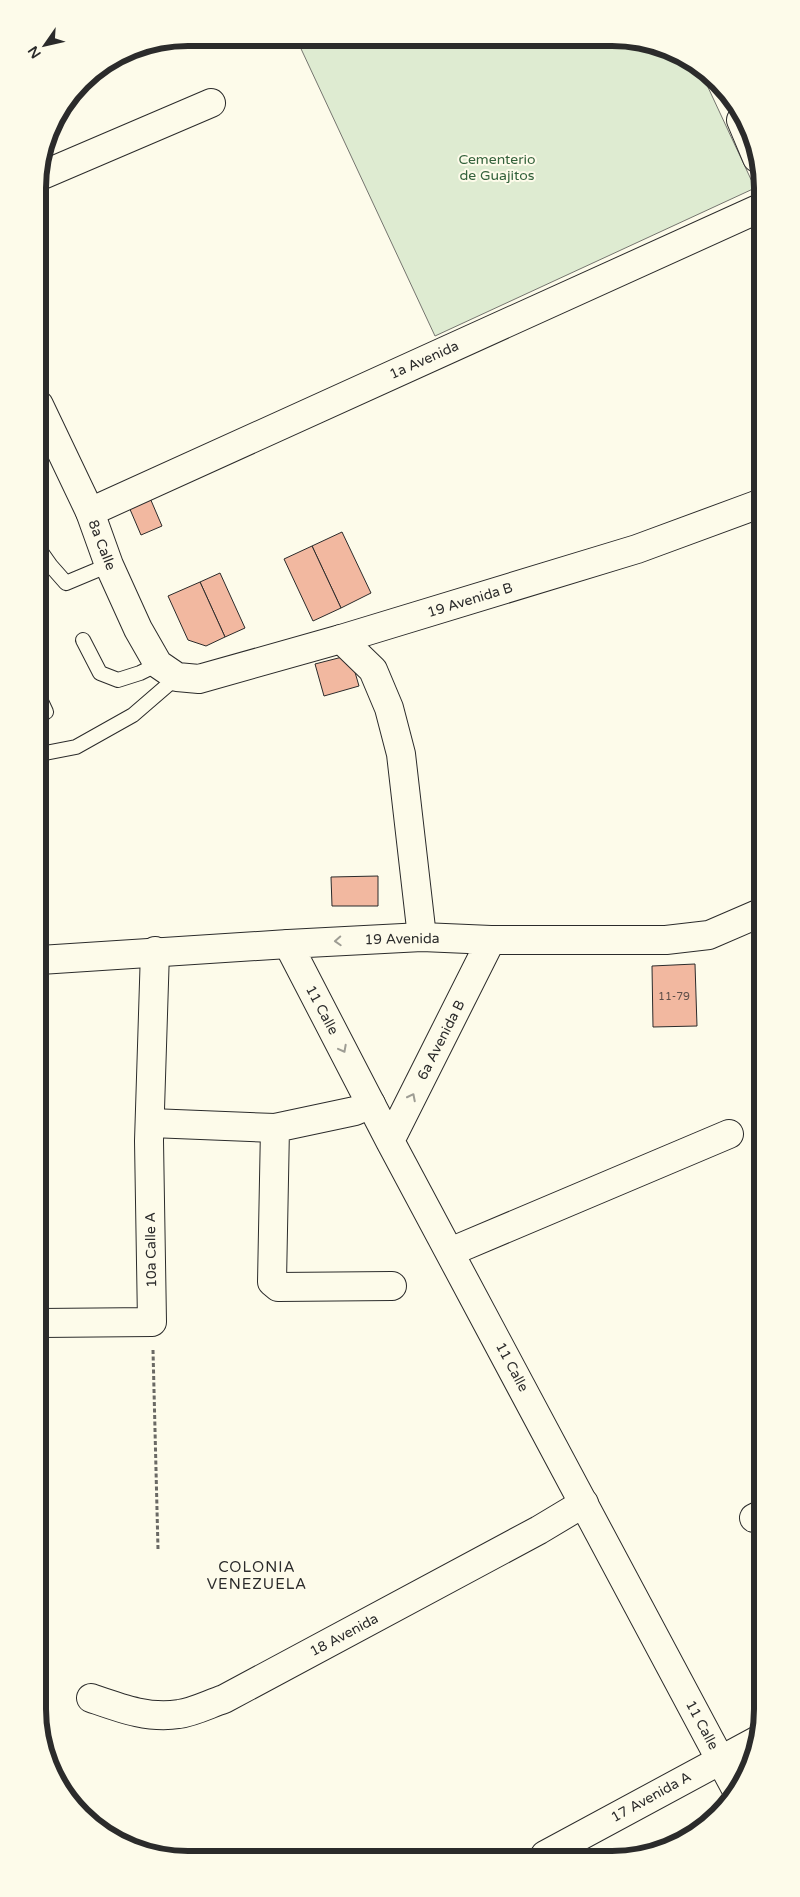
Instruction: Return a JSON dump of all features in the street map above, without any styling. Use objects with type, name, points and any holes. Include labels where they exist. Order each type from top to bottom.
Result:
[{"type":"street","points":[[47,173],[211,103]]},
{"type":"street","name":"1a Avenida","points":[[90,512],[754,211]]},
{"type":"street","name":"8a Calle","points":[[47,423],[90,512],[109,566],[138,629],[167,670]]},
{"type":"street","name":"19 Avenida B","points":[[167,670],[199,679],[340,639],[637,549],[754,506]]},
{"type":"street","points":[[340,639],[373,670],[388,708],[401,754],[422,937]]},
{"type":"street","name":"19 Avenida","points":[[46,959],[155,951],[422,937],[492,940],[666,940],[709,935],[754,916]]},
{"type":"street","name":"6a Avenida B","points":[[390,1141],[492,940]]},
{"type":"street","name":"11 Calle","points":[[288,944],[390,1141],[733,1783]]},
{"type":"street","name":"10a Calle A","points":[[152,1322],[149,1141],[155,951]]},
{"type":"street","points":[[151,1123],[275,1128],[355,1111],[371,1104]]},
{"type":"street","points":[[275,1128],[272,1282],[274,1285],[278,1287],[392,1286]]},
{"type":"street","points":[[450,1252],[729,1134]]},
{"type":"street","points":[[46,1323],[152,1322]]},
{"type":"street","name":"18 Avenida","points":[[91,1698],[133,1712],[159,1716],[180,1714],[224,1699],[539,1530],[584,1503]]},
{"type":"street","name":"17 Avenida A","points":[[552,1851],[749,1745]]},
{"type":"lane","points":[[47,560],[66,583],[109,566]]},
{"type":"lane","points":[[82,640],[100,673],[118,680],[140,673],[167,670]]},
{"type":"lane","points":[[47,753],[76,747],[133,714],[167,670]]},
{"type":"path","points":[[152,1322],[158,1549]]},
{"type":"green space","name":"Cementerio de Guajitos","points":[[300,46],[631,47],[658,54],[675,61],[691,70],[706,82],[754,188],[435,336]]},
{"type":"building","points":[[150,498],[162,526],[141,535],[129,507]]},
{"type":"building","points":[[342,532],[371,593],[341,608],[312,546]]},
{"type":"building","points":[[312,546],[341,608],[313,621],[284,559]]},
{"type":"building","points":[[220,573],[245,628],[225,637],[200,582]]},
{"type":"building","points":[[200,582],[225,637],[206,646],[188,640],[168,596]]},
{"type":"building","points":[[350,655],[359,686],[324,696],[315,664]]},
{"type":"building","points":[[378,876],[378,906],[332,906],[331,877]]},
{"type":"building","points":[[695,964],[697,1026],[653,1027],[652,966]]},
{"type":"district","name":"COLONIA VENEZUELA","points":[[257,1576]]}]
